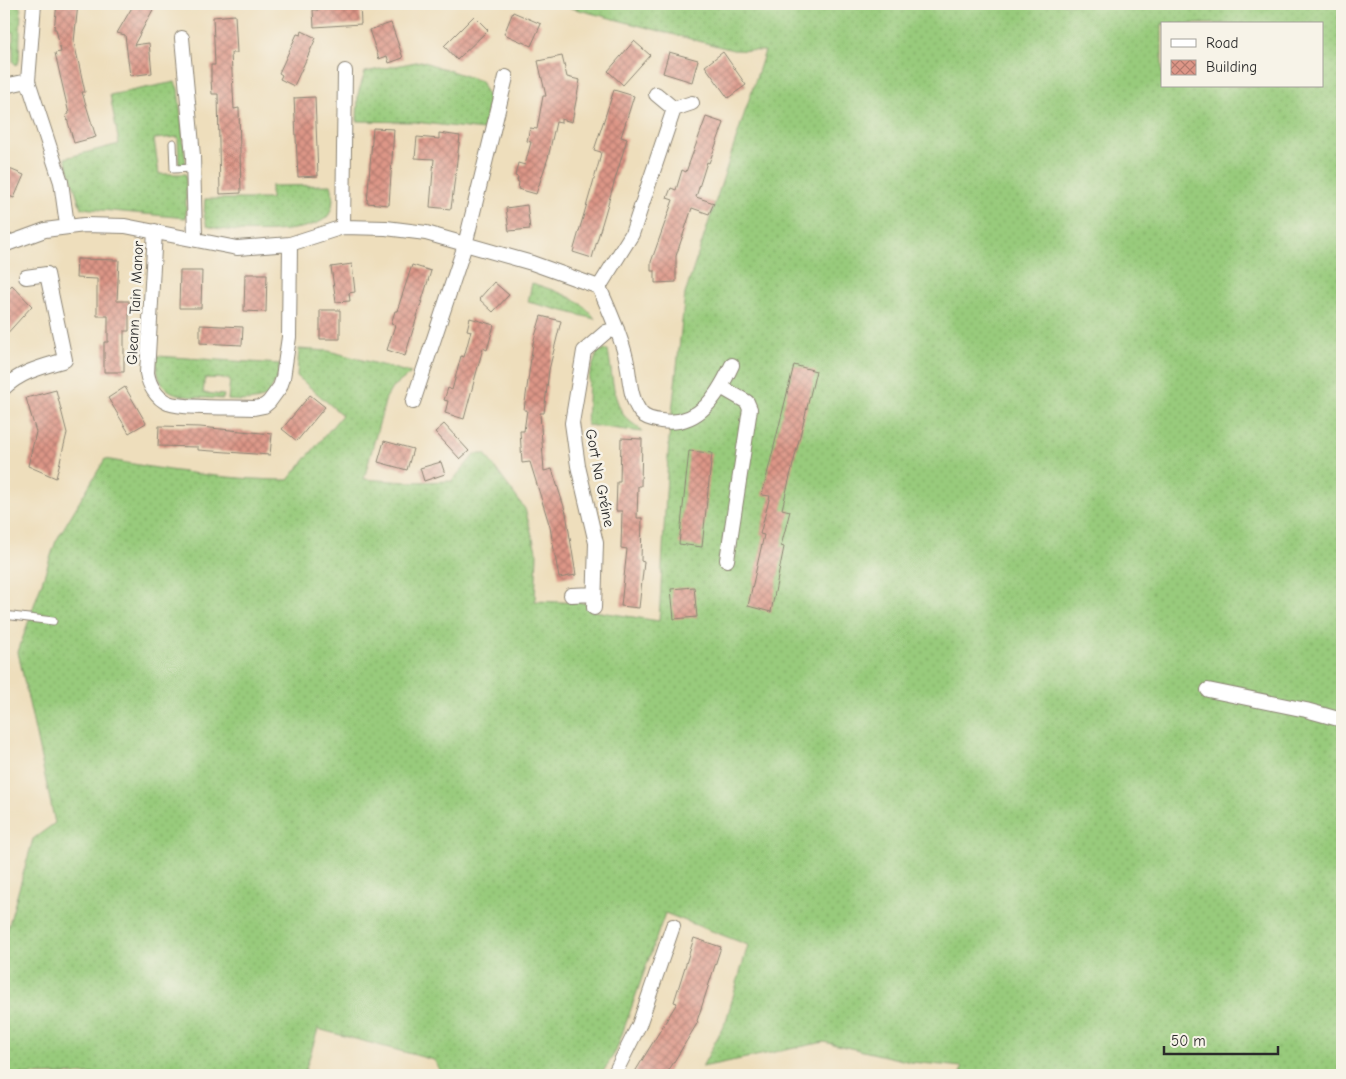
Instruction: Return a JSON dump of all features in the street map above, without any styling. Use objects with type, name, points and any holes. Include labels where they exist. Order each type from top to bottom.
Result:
[{"type":"street","points":[[34,4],[28,81],[61,182],[66,225]]},
{"type":"street","points":[[182,38],[193,168],[195,238]]},
{"type":"street","points":[[343,227],[345,71]]},
{"type":"street","points":[[413,402],[465,245],[506,77]]},
{"type":"street","points":[[4,86],[28,81]]},
{"type":"street","points":[[656,94],[674,110]]},
{"type":"street","points":[[674,110],[692,103]]},
{"type":"street","points":[[599,287],[632,234],[674,110]]},
{"type":"street","name":"Gleann Tain Manor","points":[[4,245],[31,234],[66,225],[99,224],[156,231],[195,238],[214,245],[237,248],[290,244],[343,227],[386,228],[426,233],[465,245]]},
{"type":"street","name":"Gleann Tain Manor","points":[[156,231],[147,373],[149,384],[156,395],[168,403],[182,405],[254,408],[264,406],[275,396],[283,378],[289,337],[290,244]]},
{"type":"street","points":[[465,245],[532,263],[599,287],[617,329],[626,358],[634,400],[641,413],[653,420],[670,423],[697,416],[722,387],[732,365]]},
{"type":"street","points":[[4,388],[14,378],[30,370],[64,360],[46,274],[26,277]]},
{"type":"street","name":"Gort Na Gréine","points":[[594,608],[596,543],[578,468],[572,424],[584,351],[606,332],[617,329]]},
{"type":"street","points":[[722,387],[747,402],[750,409],[727,560]]},
{"type":"street","points":[[571,595],[594,594]]},
{"type":"street","points":[[1208,690],[1306,710],[1342,720]]},
{"type":"street","points":[[614,1075],[639,1025],[673,926]]},
{"type":"lane","points":[[172,143],[174,169],[193,168]]},
{"type":"lane","points":[[4,615],[53,621]]},
{"type":"green space","points":[[4,4],[18,4],[21,9],[19,61],[16,65],[13,62],[13,32],[4,31]]},
{"type":"green space","points":[[556,4],[1342,4],[1342,1075],[960,1075],[962,1067],[911,1062],[824,1042],[702,1067],[726,1021],[748,945],[665,913],[616,1051],[601,1075],[443,1075],[434,1060],[318,1029],[304,1075],[176,1073],[4,1075],[4,942],[33,839],[55,823],[18,652],[56,541],[105,459],[219,476],[288,480],[342,415],[297,376],[299,349],[329,351],[411,373],[392,388],[386,398],[364,479],[407,482],[452,481],[475,454],[485,454],[525,509],[537,554],[535,601],[585,603],[594,611],[659,621],[669,439],[685,294],[765,51],[733,50]]},
{"type":"green space","points":[[421,61],[481,81],[490,101],[483,130],[415,122],[357,121],[358,94],[365,72]]},
{"type":"green space","points":[[175,82],[178,89],[186,165],[179,166],[178,137],[154,139],[159,174],[186,174],[186,218],[81,208],[65,158],[119,144],[110,95]]},
{"type":"green space","points":[[331,185],[333,203],[329,215],[316,224],[302,228],[268,231],[233,231],[207,226],[204,216],[205,199],[271,199],[271,186]]},
{"type":"green space","points":[[532,283],[559,292],[575,300],[590,312],[595,319],[528,302]]},
{"type":"green space","points":[[598,350],[608,350],[614,391],[619,407],[625,417],[642,432],[587,425],[589,377]]},
{"type":"green space","points":[[157,356],[280,364],[278,376],[268,396],[243,401],[228,400],[230,379],[205,378],[203,393],[224,395],[223,399],[176,394],[167,389],[161,382],[157,371]]},
{"type":"building","points":[[57,4],[78,4],[74,42],[85,92],[82,92],[96,137],[74,143],[66,115],[69,114],[55,53],[61,52],[56,29],[54,29]]},
{"type":"building","points":[[134,4],[156,4],[134,45],[149,43],[152,73],[130,76],[125,35],[117,33]]},
{"type":"building","points":[[360,4],[361,24],[314,27],[313,10],[318,10],[317,5]]},
{"type":"building","points":[[513,12],[541,24],[531,46],[504,34]]},
{"type":"building","points":[[235,15],[237,53],[231,53],[234,109],[239,108],[241,193],[220,194],[218,94],[212,94],[211,80],[211,65],[215,65],[213,17]]},
{"type":"building","points":[[474,16],[488,30],[457,60],[444,46]]},
{"type":"building","points":[[391,23],[403,58],[389,63],[387,56],[379,59],[369,30]]},
{"type":"building","points":[[302,31],[316,38],[294,86],[280,79],[282,75],[279,73],[297,34],[301,35]]},
{"type":"building","points":[[634,41],[650,55],[623,85],[608,71]]},
{"type":"building","points":[[669,52],[698,60],[692,82],[663,73]]},
{"type":"building","points":[[723,52],[746,85],[728,98],[705,66]]},
{"type":"building","points":[[562,56],[567,77],[580,80],[572,122],[561,119],[561,123],[556,122],[548,158],[536,194],[518,189],[518,177],[515,176],[518,163],[525,165],[531,142],[527,141],[530,128],[537,129],[543,96],[546,96],[538,61]]},
{"type":"building","points":[[614,90],[634,96],[621,137],[627,139],[592,258],[573,252],[599,162],[601,152],[594,150]]},
{"type":"building","points":[[315,97],[318,176],[298,177],[294,98]]},
{"type":"building","points":[[706,117],[724,123],[709,163],[707,162],[696,197],[714,203],[709,214],[692,208],[676,256],[676,282],[655,283],[655,271],[651,271],[651,262],[673,200],[667,198],[671,188],[676,190],[682,170],[686,172]]},
{"type":"building","points":[[373,128],[394,129],[389,205],[367,203]]},
{"type":"building","points":[[439,133],[460,136],[451,209],[430,207],[434,159],[415,158],[417,137],[439,139]]},
{"type":"building","points":[[7,168],[24,175],[14,198],[4,194],[4,175]]},
{"type":"building","points":[[527,205],[530,229],[509,231],[506,208]]},
{"type":"building","points":[[77,259],[119,260],[117,301],[129,301],[129,331],[124,331],[124,372],[104,372],[104,342],[108,342],[108,316],[97,316],[97,279],[76,278]]},
{"type":"building","points":[[352,264],[355,292],[349,293],[350,301],[336,302],[331,267]]},
{"type":"building","points":[[412,265],[431,271],[405,356],[387,350],[395,325],[391,324]]},
{"type":"building","points":[[180,271],[202,271],[201,308],[179,308]]},
{"type":"building","points":[[245,274],[267,274],[266,312],[244,311]]},
{"type":"building","points":[[494,282],[509,295],[493,312],[479,299]]},
{"type":"building","points":[[12,285],[32,306],[4,337],[4,294]]},
{"type":"building","points":[[320,310],[340,310],[340,339],[320,339]]},
{"type":"building","points":[[541,316],[561,321],[549,370],[544,413],[540,413],[544,471],[552,469],[566,513],[576,575],[559,578],[550,527],[530,462],[522,463],[520,431],[524,431],[527,410],[524,410],[533,343]]},
{"type":"building","points":[[470,318],[494,325],[487,350],[483,348],[464,419],[445,413],[448,401],[444,400],[448,388],[452,390],[461,356],[464,357],[471,331],[467,330]]},
{"type":"building","points":[[200,325],[243,327],[242,345],[200,343]]},
{"type":"building","points":[[794,365],[816,371],[782,509],[790,511],[781,546],[784,547],[771,612],[748,606],[764,535],[760,534],[770,496],[762,495]]},
{"type":"building","points":[[125,387],[146,423],[129,433],[108,398]]},
{"type":"building","points":[[56,390],[67,433],[56,478],[28,466],[36,432],[26,398]]},
{"type":"building","points":[[310,395],[325,407],[297,441],[282,429]]},
{"type":"building","points":[[444,424],[469,451],[460,459],[435,432]]},
{"type":"building","points":[[159,426],[200,427],[272,434],[270,455],[198,450],[198,447],[158,446]]},
{"type":"building","points":[[621,438],[642,439],[641,486],[638,486],[637,518],[642,518],[641,561],[644,562],[639,608],[621,606],[627,549],[621,548],[622,511],[616,511],[617,482],[620,482]]},
{"type":"building","points":[[384,441],[413,449],[407,470],[378,462]]},
{"type":"building","points":[[689,451],[712,453],[702,547],[679,544]]},
{"type":"building","points":[[441,462],[445,474],[424,481],[420,468]]},
{"type":"building","points":[[694,587],[697,617],[674,619],[671,589]]},
{"type":"building","points":[[694,938],[721,947],[698,1022],[666,1075],[633,1075],[677,1003],[674,1002]]}]
